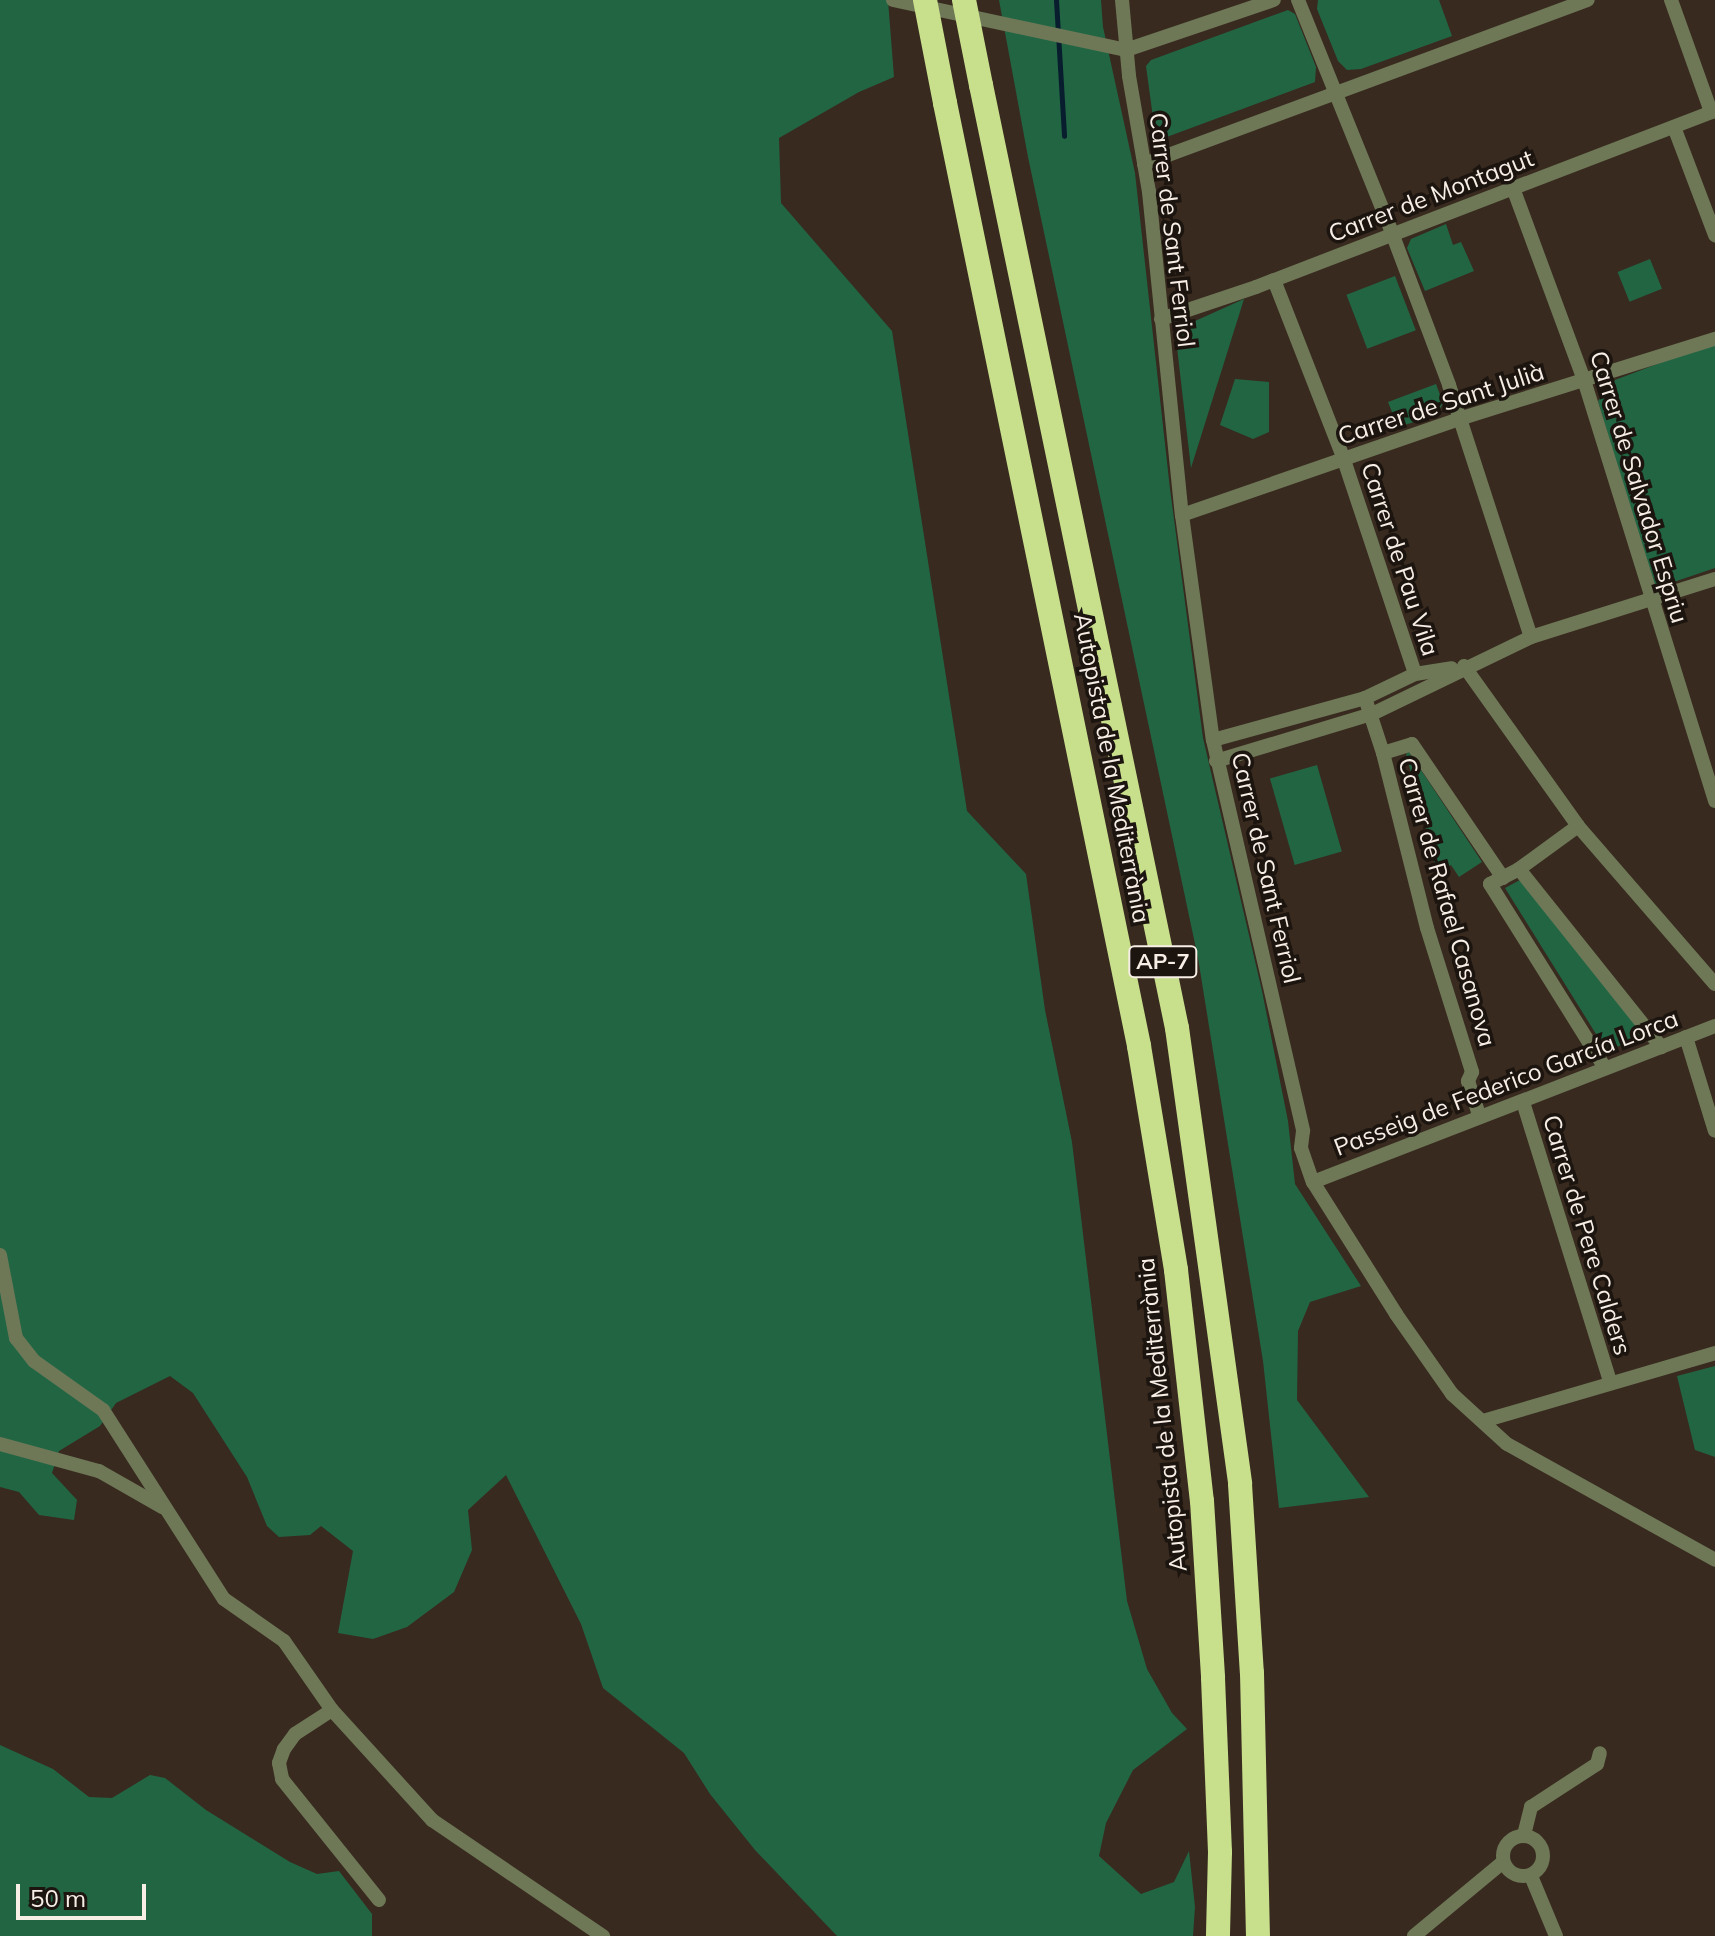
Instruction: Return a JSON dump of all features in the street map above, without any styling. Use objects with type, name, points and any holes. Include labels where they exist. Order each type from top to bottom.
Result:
[{"type":"highway","name":"Autopista de la Mediterrània","points":[[925,0],[1136,1030],[1176,1270],[1202,1501],[1220,1852],[1218,1936]]},
{"type":"highway","name":"Autopista de la Mediterrània","points":[[964,0],[1177,1028],[1240,1484],[1259,1853],[1258,1936]]},
{"type":"street","points":[[893,0],[1126,50],[1274,0]]},
{"type":"street","name":"Carrer de Sant Ferriol","points":[[1122,0],[1126,50],[1144,164],[1182,515],[1216,761],[1262,943],[1303,1131],[1301,1148],[1313,1182],[1436,1374],[1507,1444],[1715,1560]]},
{"type":"street","points":[[1298,0],[1392,233],[1459,419],[1531,637]]},
{"type":"street","points":[[1144,164],[1588,0]]},
{"type":"street","points":[[1671,0],[1713,111]]},
{"type":"street","name":"Carrer de Montagut","points":[[1161,319],[1274,280],[1713,111]]},
{"type":"street","points":[[1674,127],[1715,235]]},
{"type":"street","name":"Carrer de Salvador Espriu","points":[[1513,188],[1584,380],[1715,801]]},
{"type":"street","name":"Carrer de Pau Vila","points":[[1274,280],[1344,460],[1415,674]]},
{"type":"street","name":"Carrer de Sant Julià","points":[[1182,515],[1459,419],[1715,339]]},
{"type":"street","points":[[1216,761],[1372,714],[1464,666],[1531,637],[1651,602],[1715,579]]},
{"type":"street","points":[[1213,740],[1365,698],[1415,674],[1464,666]]},
{"type":"street","points":[[1464,666],[1578,826],[1715,984]]},
{"type":"street","name":"Carrer de Rafael Casanova","points":[[1365,698],[1383,753],[1427,928],[1472,1072],[1468,1081],[1480,1117]]},
{"type":"street","points":[[1383,753],[1412,744],[1503,878]]},
{"type":"street","points":[[1578,826],[1519,869],[1490,884],[1605,1068]]},
{"type":"street","points":[[1519,869],[1661,1047]]},
{"type":"street","name":"Passeig de Federico García Lorca","points":[[1313,1182],[1715,1026]]},
{"type":"street","points":[[1686,1037],[1715,1131]]},
{"type":"street","name":"Carrer de Pere Calders","points":[[1523,1102],[1610,1382]]},
{"type":"street","points":[[0,1255],[6,1305],[16,1338],[34,1361],[103,1410],[224,1599],[284,1641],[332,1710],[432,1820],[603,1936]]},
{"type":"street","points":[[1483,1421],[1715,1353]]},
{"type":"street","points":[[0,1444],[99,1471],[166,1509]]},
{"type":"street","points":[[332,1710],[295,1734],[284,1749],[279,1763],[282,1779],[379,1900]]},
{"type":"street","points":[[1524,1835],[1531,1807],[1597,1764],[1600,1753]]},
{"type":"street","points":[[1524,1835],[1538,1841],[1544,1853],[1542,1867],[1531,1876],[1519,1877],[1509,1871],[1503,1862],[1504,1849],[1512,1839],[1524,1835]]},
{"type":"street","points":[[1414,1936],[1503,1862]]},
{"type":"street","points":[[1531,1876],[1556,1936]]},
{"type":"green space","points":[[0,0],[888,0],[894,77],[859,92],[779,138],[781,203],[892,331],[967,811],[1026,874],[1045,1010],[1072,1142],[1127,1601],[1147,1669],[1172,1713],[1187,1729],[1133,1770],[1106,1823],[1099,1856],[1141,1894],[1174,1882],[1189,1851],[1195,1907],[1193,1936],[837,1936],[755,1850],[710,1794],[684,1753],[603,1688],[581,1624],[506,1475],[468,1510],[472,1550],[454,1592],[407,1627],[373,1639],[338,1633],[353,1551],[321,1526],[310,1535],[279,1537],[267,1526],[247,1477],[193,1393],[170,1376],[116,1403],[100,1426],[59,1451],[52,1473],[77,1500],[74,1520],[39,1515],[19,1492],[0,1487]]},
{"type":"green space","points":[[999,0],[1101,0],[1103,27],[1135,173],[1170,489],[1203,738],[1262,991],[1288,1121],[1295,1184],[1361,1286],[1310,1302],[1298,1331],[1297,1400],[1369,1497],[1279,1508],[1263,1361],[1198,958],[1028,157]]},
{"type":"green space","points":[[1318,0],[1439,0],[1452,36],[1361,69],[1347,70],[1338,61],[1317,9]]},
{"type":"green space","points":[[1288,10],[1295,14],[1316,67],[1315,82],[1164,138],[1155,132],[1146,66],[1151,60]]},
{"type":"green space","points":[[1446,224],[1453,245],[1461,242],[1474,271],[1425,291],[1407,248],[1411,239]]},
{"type":"green space","points":[[1650,259],[1662,289],[1630,302],[1618,272]]},
{"type":"green space","points":[[1395,276],[1416,330],[1367,349],[1346,295]]},
{"type":"green space","points":[[1244,299],[1191,468],[1175,330]]},
{"type":"green space","points":[[1715,342],[1715,568],[1653,589],[1598,401],[1615,380]]},
{"type":"green space","points":[[1235,379],[1269,382],[1269,432],[1253,439],[1220,425]]},
{"type":"green space","points":[[1436,384],[1443,403],[1437,415],[1398,427],[1388,402]]},
{"type":"green space","points":[[1409,752],[1482,862],[1459,877],[1451,865],[1437,872],[1406,754]]},
{"type":"green space","points":[[1317,765],[1342,852],[1295,865],[1270,779]]},
{"type":"green space","points":[[1520,880],[1642,1031],[1638,1040],[1606,1050],[1505,888]]},
{"type":"green space","points":[[1715,1366],[1715,1457],[1695,1450],[1677,1376]]},
{"type":"green space","points":[[0,1745],[53,1769],[89,1797],[112,1798],[150,1775],[165,1778],[206,1810],[290,1862],[317,1874],[339,1871],[372,1914],[372,1936],[0,1936]]},
{"type":"waterway","points":[[1056,0],[1064,136]]}]
